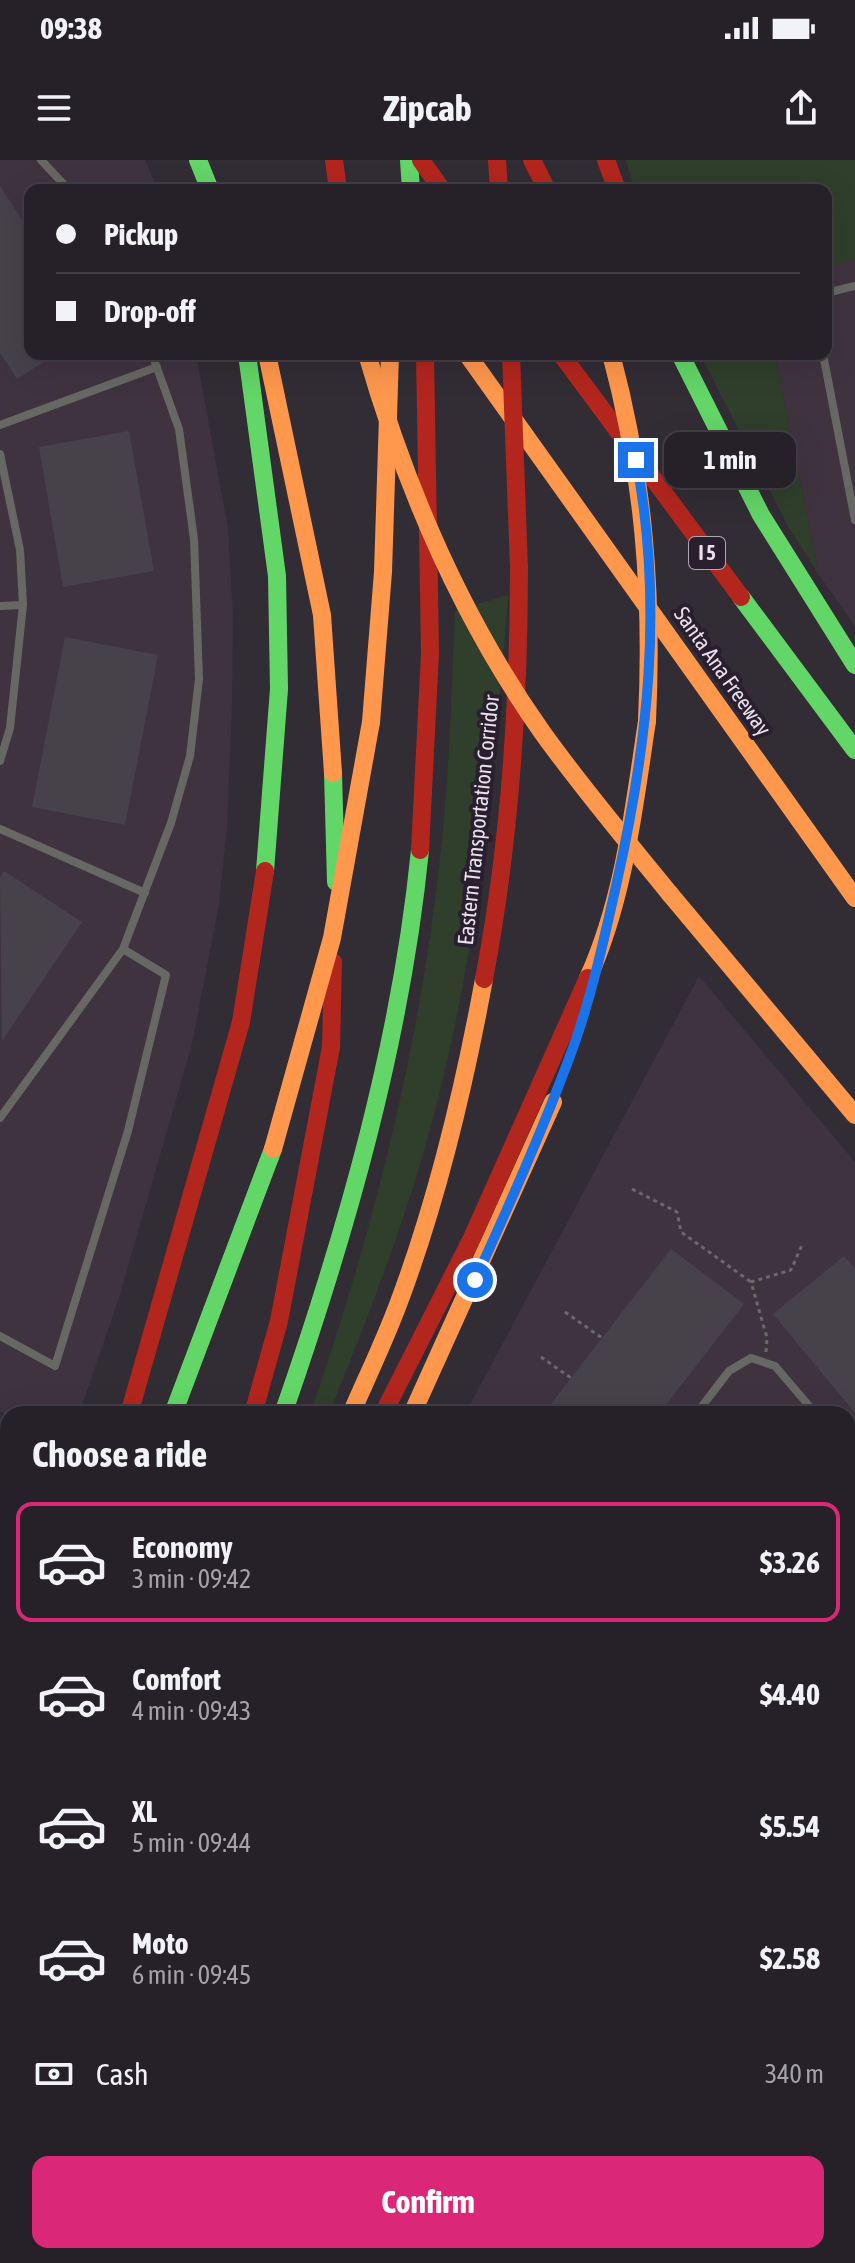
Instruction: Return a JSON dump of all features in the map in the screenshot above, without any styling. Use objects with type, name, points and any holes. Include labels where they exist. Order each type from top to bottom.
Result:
[{"type":"main road","points":[[198,160],[208,184]]},
{"type":"main road","points":[[332,160],[337,184]]},
{"type":"main road","points":[[332,160],[346,184]]},
{"type":"main road","points":[[393,160],[393,184]]},
{"type":"main road","points":[[409,160],[411,184]]},
{"type":"main road","points":[[421,160],[438,184]]},
{"type":"main road","points":[[497,160],[499,184]]},
{"type":"main road","points":[[532,160],[544,184]]},
{"type":"main road","points":[[606,160],[615,184]]},
{"type":"main road","points":[[131,1406],[241,1022],[268,853],[279,689],[277,576],[248,360]]},
{"type":"main road","points":[[255,1406],[279,1321],[331,1047],[337,844],[322,615],[268,360]]},
{"type":"main road","points":[[369,360],[401,462],[438,552],[469,615],[556,751],[685,912],[855,1115]]},
{"type":"main road","points":[[176,1406],[273,1149],[306,1046],[344,894],[371,722],[383,572],[390,360]]},
{"type":"main road","points":[[286,1406],[315,1326],[352,1198],[410,929],[422,833],[431,653],[425,360]]},
{"type":"main road","name":"Santa Ana Freeway","points":[[471,360],[855,898]]},
{"type":"main road","name":"Eastern Transportation Corridor","points":[[354,1406],[404,1288],[451,1134],[494,922],[513,758],[519,568],[511,360]]},
{"type":"main road","name":"I 5","points":[[565,360],[855,750]]},
{"type":"main road","points":[[416,1406],[537,1143],[575,1041],[603,945],[632,817],[647,721],[652,602],[648,519],[625,400],[613,360]]},
{"type":"main road","points":[[683,360],[761,515],[855,665]]},
{"type":"main road","points":[[387,1406],[472,1238],[603,945]]},
{"type":"lane","points":[[41,160],[63,184]]},
{"type":"lane","points":[[832,292],[855,286]]},
{"type":"lane","points":[[0,1118],[123,949],[171,823],[190,756],[199,679],[194,539],[179,429],[154,360]]},
{"type":"lane","points":[[824,360],[855,520]]},
{"type":"lane","points":[[0,425],[157,367]]},
{"type":"lane","points":[[0,454],[20,550],[23,605],[10,728],[0,761]]},
{"type":"lane","points":[[0,606],[23,605]]},
{"type":"lane","points":[[0,829],[145,893]]},
{"type":"lane","points":[[0,1336],[55,1366],[128,1131],[166,975],[123,949]]},
{"type":"lane","points":[[703,1406],[738,1363],[751,1358],[765,1360],[775,1366],[809,1406]]},
{"type":"path","points":[[632,1189],[677,1212],[681,1232],[751,1282],[767,1338],[765,1360]]},
{"type":"path","points":[[751,1282],[791,1270],[802,1245]]},
{"type":"path","points":[[565,1312],[602,1338]]},
{"type":"path","points":[[541,1357],[571,1378]]},
{"type":"shaded area","points":[[0,160],[145,160],[155,184],[24,184],[24,360],[197,360],[228,528],[233,616],[227,828],[219,904],[192,1044],[119,1298],[82,1406],[0,1406]]},
{"type":"shaded area","points":[[855,260],[855,626],[819,575],[776,360],[832,360],[832,265]]},
{"type":"shaded area","points":[[699,976],[855,1162],[855,1406],[469,1406]]},
{"type":"green space","points":[[626,160],[855,160],[855,260],[832,265],[832,184],[633,184]]},
{"type":"green space","points":[[703,360],[776,360],[819,575],[789,528]]},
{"type":"green space","points":[[508,595],[490,797],[472,931],[447,1063],[409,1200],[332,1406],[313,1406],[376,1199],[410,1052],[435,904],[445,802],[455,611]]},
{"type":"building","points":[[0,186],[24,223],[24,360],[47,360],[17,379],[0,353]]},
{"type":"building","points":[[129,431],[154,571],[63,587],[39,447]]},
{"type":"building","points":[[65,637],[158,655],[125,825],[32,807]]},
{"type":"building","points":[[4,871],[82,922],[2,1041],[0,878]]},
{"type":"building","points":[[671,1249],[744,1304],[665,1406],[549,1406]]},
{"type":"building","points":[[844,1256],[855,1269],[855,1406],[849,1406],[773,1314]]},
{"type":"traffic: fast","points":[[198,160],[208,184]]},
{"type":"traffic: fast","points":[[409,160],[411,184]]},
{"type":"traffic: fast","points":[[248,360],[277,576],[279,689],[265,871]]},
{"type":"traffic: fast","points":[[683,360],[761,515],[855,665]]},
{"type":"traffic: fast","points":[[741,597],[855,750]]},
{"type":"traffic: fast","points":[[333,773],[336,882]]},
{"type":"traffic: fast","points":[[286,1406],[328,1277],[368,1136],[399,994],[420,850]]},
{"type":"traffic: fast","points":[[176,1406],[273,1149]]},
{"type":"traffic: slow","points":[[268,360],[322,615],[333,773]]},
{"type":"traffic: slow","points":[[369,360],[418,503],[486,643],[557,753],[670,894]]},
{"type":"traffic: slow","points":[[371,722],[383,572],[390,360]]},
{"type":"traffic: slow","points":[[471,360],[855,898]]},
{"type":"traffic: slow","points":[[612,360],[631,445],[644,536],[649,628],[647,721]]},
{"type":"traffic: slow","points":[[588,978],[611,917],[619,885],[647,721]]},
{"type":"traffic: slow","points":[[273,1149],[332,938],[371,722]]},
{"type":"traffic: slow","points":[[670,894],[855,1115]]},
{"type":"traffic: slow","points":[[355,1406],[394,1316],[426,1223],[459,1102],[484,979]]},
{"type":"traffic: slow","points":[[416,1406],[553,1102]]},
{"type":"traffic: jam","points":[[334,160],[337,184]]},
{"type":"traffic: jam","points":[[421,160],[438,184]]},
{"type":"traffic: jam","points":[[497,160],[499,184]]},
{"type":"traffic: jam","points":[[532,160],[544,184]]},
{"type":"traffic: jam","points":[[606,160],[615,184]]},
{"type":"traffic: jam","points":[[420,850],[430,653],[425,360]]},
{"type":"traffic: jam","points":[[511,360],[519,568]]},
{"type":"traffic: jam","points":[[565,360],[741,597]]},
{"type":"traffic: jam","points":[[484,979],[500,877],[511,774],[519,568]]},
{"type":"traffic: jam","points":[[131,1406],[241,1022],[265,871]]},
{"type":"traffic: jam","points":[[255,1406],[279,1321],[331,1047],[333,962]]},
{"type":"traffic: jam","points":[[387,1406],[472,1238],[588,978]]},
{"type":"route","points":[[475,1280],[537,1143],[575,1041],[603,945],[632,817],[647,721],[652,589],[648,519],[636,460]]}]
